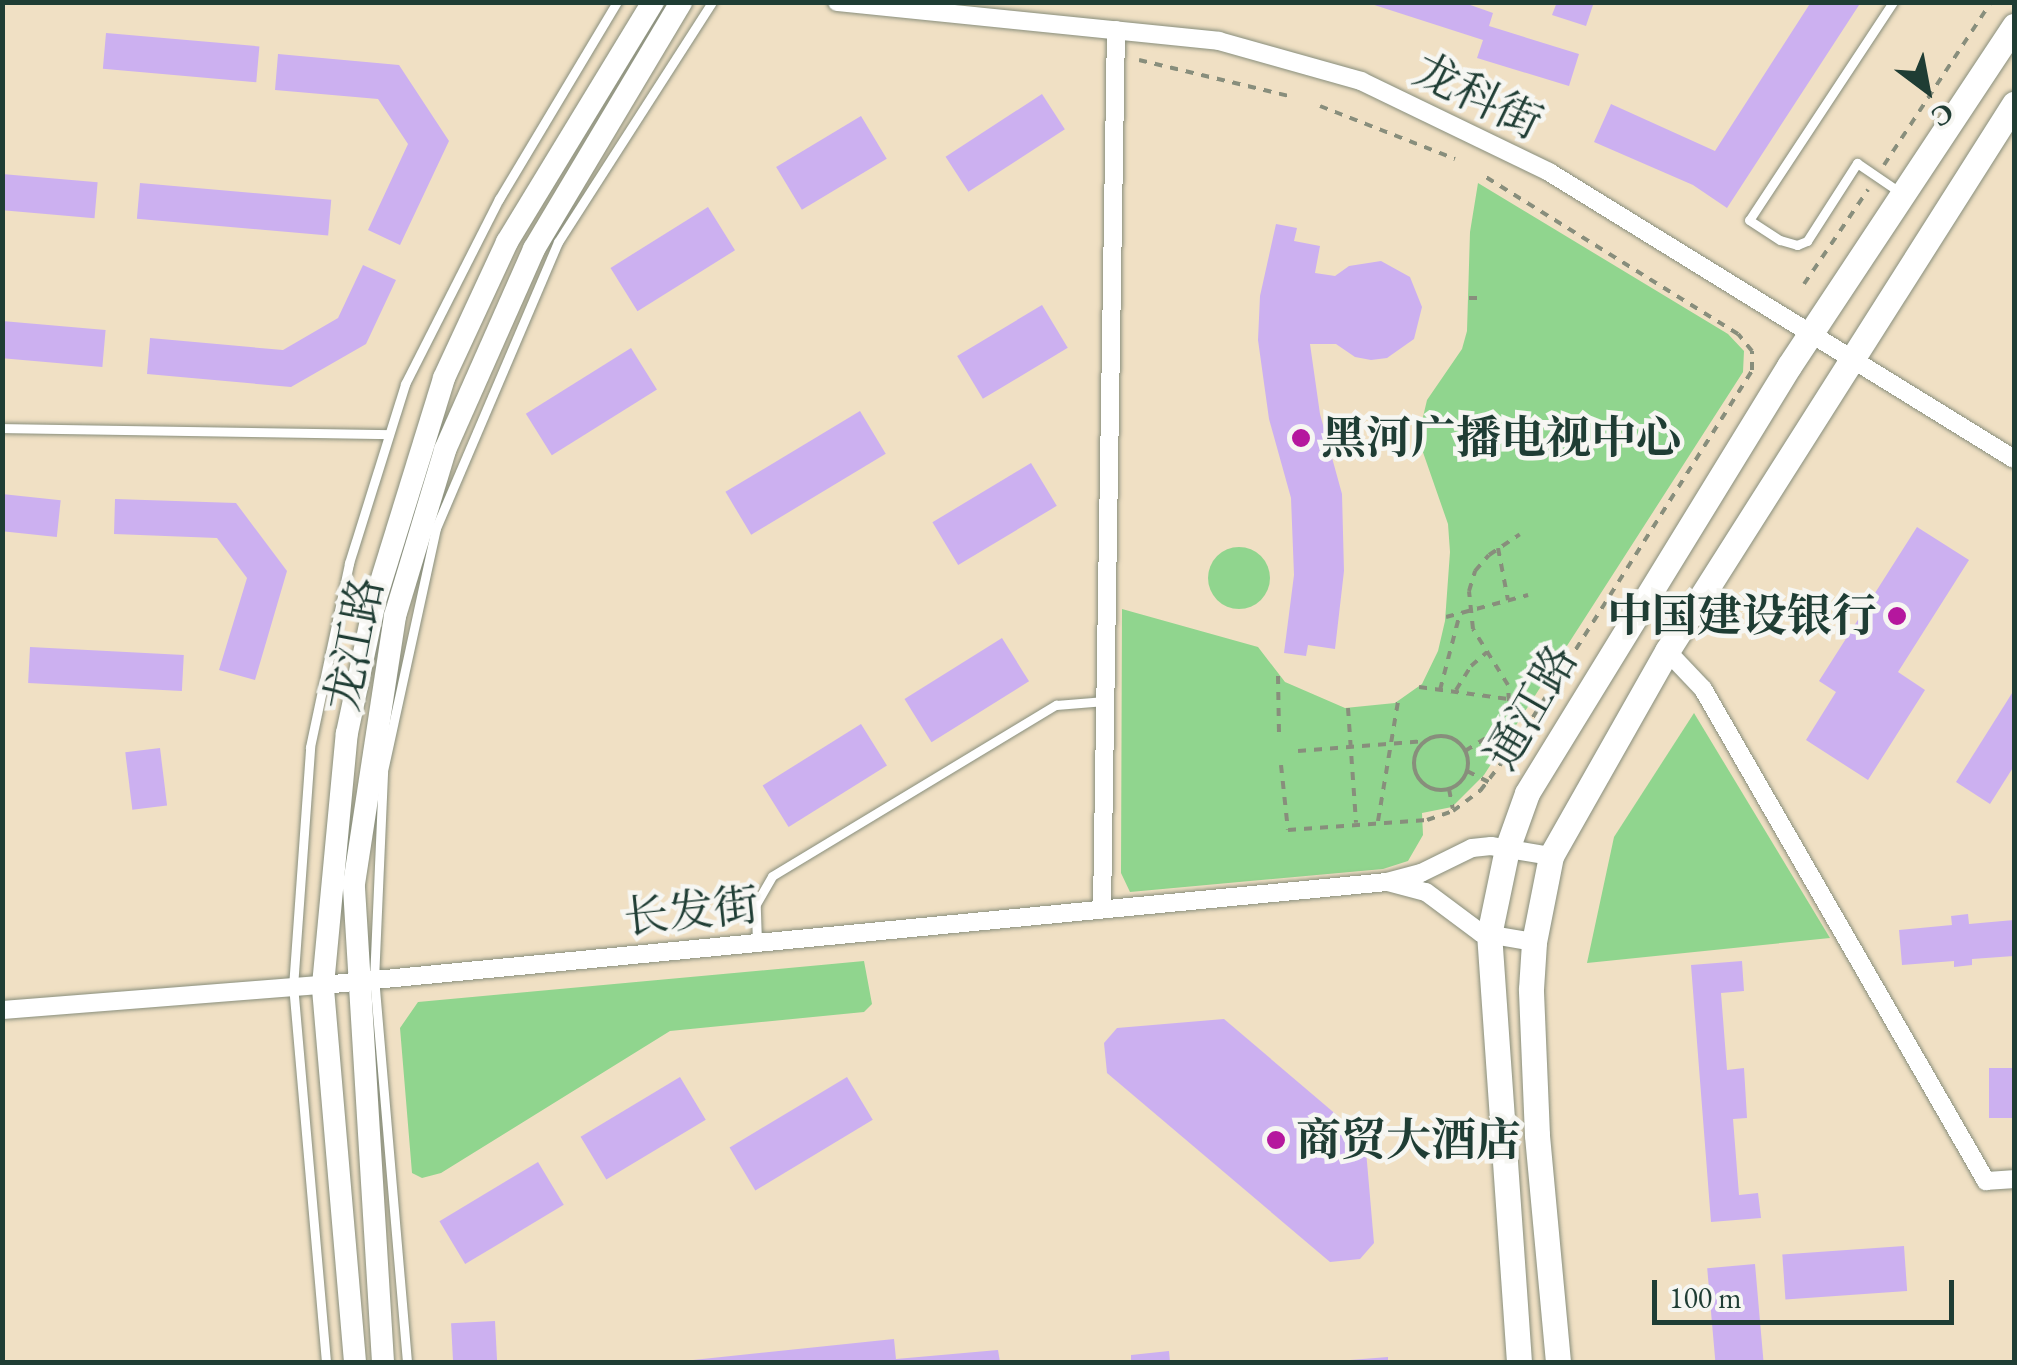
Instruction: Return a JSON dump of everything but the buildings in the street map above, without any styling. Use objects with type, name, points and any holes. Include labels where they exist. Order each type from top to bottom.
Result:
[{"type":"main road","name":"通江路","points":[[1519,1362],[1489,935],[1507,849],[1535,779],[1811,333],[2014,26]]},
{"type":"main road","name":"通江路","points":[[1558,1362],[1537,1135],[1534,942],[1552,856],[1667,651],[2014,104]]},
{"type":"street","name":"龙江路","points":[[355,1362],[323,986],[347,734],[374,601],[444,378],[508,242],[653,2]]},
{"type":"street","name":"龙江路","points":[[383,1362],[365,981],[354,884],[395,616],[445,450],[534,249],[682,2]]},
{"type":"street","name":"龙科街","points":[[837,2],[1219,41],[1361,81],[1549,172],[2014,458]]},
{"type":"street","points":[[1102,908],[1116,30]]},
{"type":"street","points":[[1667,651],[1703,689],[1986,1181],[2014,1179]]},
{"type":"street","name":"长发街","points":[[2,1010],[323,986],[1387,882],[1421,873],[1472,848],[1552,856]]},
{"type":"street","name":"长发街","points":[[1387,882],[1426,892],[1489,935],[1534,942]]},
{"type":"lane","points":[[326,1362],[293,987],[310,747],[348,563],[405,384],[499,199],[617,2]]},
{"type":"lane","points":[[407,1362],[365,981],[383,771],[436,528],[558,242],[712,2]]},
{"type":"lane","points":[[1893,2],[1749,220],[1780,240],[1797,245],[1807,240],[1858,163],[1903,194]]},
{"type":"lane","points":[[2,428],[389,434]]},
{"type":"lane","points":[[758,942],[756,904],[772,876],[1056,705],[1105,701]]},
{"type":"path","points":[[1882,169],[1990,2]]},
{"type":"path","points":[[1138,60],[1293,97]]},
{"type":"path","points":[[1320,106],[1455,159]]},
{"type":"path","points":[[1281,764],[1288,830],[1427,820],[1453,811],[1488,782],[1738,394],[1755,359],[1738,334],[1486,177]]},
{"type":"path","points":[[1804,284],[1874,182]]},
{"type":"path","points":[[1468,298],[1481,298]]},
{"type":"path","points":[[1465,752],[1497,730],[1509,699],[1508,685],[1487,652],[1470,611],[1469,591],[1475,571],[1498,548],[1520,534]]},
{"type":"path","points":[[1498,548],[1508,600]]},
{"type":"path","points":[[1446,617],[1528,594]]},
{"type":"path","points":[[1440,690],[1460,614]]},
{"type":"path","points":[[1454,692],[1471,666],[1487,652]]},
{"type":"path","points":[[1278,676],[1278,735]]},
{"type":"path","points":[[1419,687],[1509,699]]},
{"type":"path","points":[[1378,823],[1398,702]]},
{"type":"path","points":[[1348,708],[1356,825]]},
{"type":"path","points":[[1298,751],[1446,736],[1465,752],[1467,771]]},
{"type":"path","points":[[1426,740],[1414,760],[1418,777],[1430,788],[1449,789],[1467,771]]},
{"type":"path","points":[[1467,771],[1488,782]]},
{"type":"path","points":[[1449,789],[1453,811]]},
{"type":"green space","points":[[1478,183],[1728,334],[1744,351],[1743,372],[1484,775],[1452,807],[1422,813],[1423,835],[1408,861],[1383,869],[1130,892],[1121,873],[1122,609],[1258,647],[1285,682],[1345,708],[1395,703],[1422,684],[1438,651],[1445,621],[1450,552],[1448,524],[1418,438],[1427,400],[1462,349],[1467,331],[1470,232]]},
{"type":"green space","points":[[1239,547],[1261,556],[1270,578],[1261,600],[1239,609],[1217,600],[1208,578],[1217,556]]},
{"type":"green space","points":[[1694,713],[1830,938],[1587,963],[1614,837]]},
{"type":"green space","points":[[864,961],[872,1004],[864,1012],[670,1031],[441,1173],[422,1178],[412,1173],[400,1028],[418,1002]]},
{"type":"place","name":"黑河广播电视中心","points":[[1301,438]]},
{"type":"place","name":"中国建设银行","points":[[1897,616]]},
{"type":"place","name":"商贸大酒店","points":[[1276,1140]]}]
